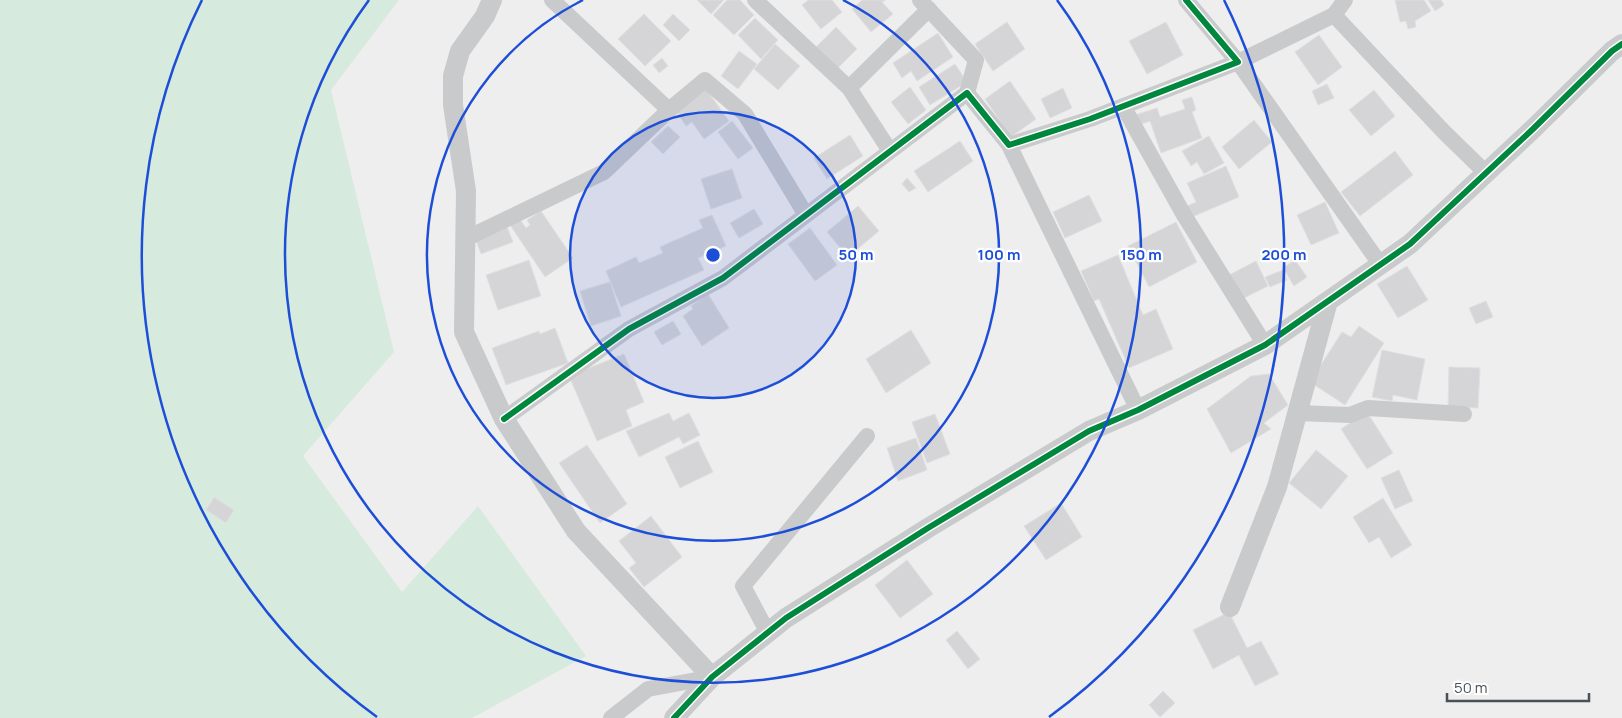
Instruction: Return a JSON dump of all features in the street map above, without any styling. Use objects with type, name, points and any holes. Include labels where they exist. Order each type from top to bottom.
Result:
[{"type":"street","points":[[492,0],[485,16],[460,52],[454,76],[453,105],[466,191],[464,332],[504,420],[576,531],[712,677]]},
{"type":"street","points":[[552,0],[669,110]]},
{"type":"street","points":[[755,0],[849,88],[890,151]]},
{"type":"street","points":[[1186,0],[1238,62],[1380,264]]},
{"type":"street","points":[[1009,145],[1123,106],[1238,62],[1334,15],[1345,0]]},
{"type":"street","points":[[504,420],[629,329],[723,278],[890,151],[966,93],[976,60],[925,4],[849,88]]},
{"type":"street","points":[[1334,15],[1443,131],[1486,173]]},
{"type":"street","points":[[674,718],[712,677],[786,618],[928,528],[1089,431],[1138,410],[1265,345],[1410,244],[1534,128],[1612,50],[1622,44]]},
{"type":"street","points":[[465,239],[604,172],[669,110],[705,80],[745,114],[806,215]]},
{"type":"street","points":[[966,93],[1009,145],[1138,410]]},
{"type":"street","points":[[1123,106],[1184,215],[1265,345]]},
{"type":"street","points":[[1230,607],[1277,487],[1328,301]]},
{"type":"street","points":[[1297,413],[1350,415],[1368,408],[1464,414]]},
{"type":"street","points":[[768,632],[743,586],[867,436]]},
{"type":"street","points":[[611,718],[648,688],[712,677]]},
{"type":"green space","points":[[0,0],[399,0],[331,90],[394,352],[303,456],[402,592],[478,506],[586,656],[472,718],[0,718]]},
{"type":"building","points":[[697,0],[724,0],[711,14]]},
{"type":"building","points":[[727,0],[740,0],[754,15],[734,35],[713,15]]},
{"type":"building","points":[[808,0],[832,0],[842,12],[821,29],[802,5]]},
{"type":"building","points":[[862,0],[886,0],[882,2],[893,14],[871,32],[852,9]]},
{"type":"building","points":[[1395,0],[1424,0],[1431,11],[1415,21],[1416,27],[1408,29],[1406,21],[1400,22]]},
{"type":"building","points":[[1428,0],[1441,0],[1444,5],[1435,11]]},
{"type":"building","points":[[644,14],[671,41],[645,66],[618,39]]},
{"type":"building","points":[[673,14],[690,30],[679,41],[663,25]]},
{"type":"building","points":[[755,18],[778,40],[761,59],[738,35]]},
{"type":"building","points":[[1007,22],[1025,49],[993,71],[975,44]]},
{"type":"building","points":[[1166,22],[1183,55],[1147,74],[1129,41]]},
{"type":"building","points":[[836,27],[857,49],[836,70],[815,48]]},
{"type":"building","points":[[938,33],[953,57],[917,81],[911,71],[902,78],[893,63]]},
{"type":"building","points":[[1319,35],[1342,67],[1318,85],[1295,52]]},
{"type":"building","points":[[775,44],[800,66],[778,90],[754,69]]},
{"type":"building","points":[[739,51],[757,64],[738,89],[721,76]]},
{"type":"building","points":[[662,58],[668,66],[659,73],[653,65]]},
{"type":"building","points":[[955,64],[967,82],[930,105],[919,87]]},
{"type":"building","points":[[1010,81],[1036,119],[1011,137],[985,99]]},
{"type":"building","points":[[1327,84],[1334,98],[1318,105],[1312,91]]},
{"type":"building","points":[[910,87],[926,110],[908,124],[891,102]]},
{"type":"building","points":[[1063,88],[1072,108],[1050,118],[1041,99]]},
{"type":"building","points":[[706,89],[729,121],[704,139],[692,122],[686,126],[676,111]]},
{"type":"building","points":[[1374,90],[1395,116],[1371,136],[1349,110]]},
{"type":"building","points":[[1192,97],[1196,110],[1192,112],[1202,138],[1161,153],[1150,121],[1139,125],[1135,115],[1157,108],[1160,117],[1185,109],[1182,100]]},
{"type":"building","points":[[1254,120],[1272,142],[1239,169],[1222,147]]},
{"type":"building","points":[[732,121],[753,148],[738,159],[718,132]]},
{"type":"building","points":[[668,126],[680,137],[663,154],[651,142]]},
{"type":"building","points":[[850,135],[863,156],[827,179],[814,158]]},
{"type":"building","points":[[1209,136],[1224,163],[1204,174],[1197,162],[1191,166],[1182,151]]},
{"type":"building","points":[[960,141],[973,161],[928,192],[914,171]]},
{"type":"building","points":[[1395,151],[1413,175],[1360,216],[1341,192]]},
{"type":"building","points":[[1226,166],[1239,197],[1192,217],[1187,206],[1196,202],[1187,183]]},
{"type":"building","points":[[732,169],[742,198],[711,209],[701,179]]},
{"type":"building","points":[[907,178],[916,188],[909,192],[902,184]]},
{"type":"building","points":[[1089,195],[1102,221],[1065,238],[1053,212]]},
{"type":"building","points":[[1325,202],[1339,233],[1311,245],[1297,215]]},
{"type":"building","points":[[858,206],[879,231],[848,257],[827,232]]},
{"type":"building","points":[[754,209],[763,224],[739,238],[730,223]]},
{"type":"building","points":[[541,211],[573,258],[545,277],[510,225],[519,218],[526,228],[530,225],[527,220]]},
{"type":"building","points":[[712,215],[726,246],[698,258],[704,270],[621,307],[606,271],[636,257],[639,263],[663,253],[660,247],[703,228],[699,220]]},
{"type":"building","points":[[1176,222],[1197,262],[1149,287],[1128,246]]},
{"type":"building","points":[[507,226],[513,242],[481,254],[475,238]]},
{"type":"building","points":[[810,228],[837,265],[815,281],[788,244]]},
{"type":"building","points":[[1118,255],[1143,315],[1156,309],[1173,349],[1129,368],[1099,299],[1094,301],[1081,271]]},
{"type":"building","points":[[529,260],[541,296],[498,310],[486,275]]},
{"type":"building","points":[[1295,260],[1307,277],[1294,286],[1283,268]]},
{"type":"building","points":[[1256,261],[1268,286],[1242,299],[1229,275]]},
{"type":"building","points":[[1407,266],[1428,300],[1398,318],[1377,284]]},
{"type":"building","points":[[1283,270],[1287,280],[1270,287],[1265,277]]},
{"type":"building","points":[[610,282],[621,316],[591,326],[580,291]]},
{"type":"building","points":[[708,294],[729,328],[702,346],[683,316],[693,309],[691,306]]},
{"type":"building","points":[[1486,301],[1493,317],[1476,324],[1469,308]]},
{"type":"building","points":[[673,321],[681,334],[662,345],[654,332]]},
{"type":"building","points":[[1359,326],[1384,343],[1345,405],[1310,382],[1342,332],[1351,337]]},
{"type":"building","points":[[555,328],[568,363],[506,385],[492,348],[539,331],[540,334]]},
{"type":"building","points":[[911,330],[931,363],[886,393],[866,359]]},
{"type":"building","points":[[1382,350],[1425,359],[1417,400],[1393,395],[1392,401],[1372,397]]},
{"type":"building","points":[[624,354],[644,402],[626,410],[632,426],[597,441],[569,376]]},
{"type":"building","points":[[1449,367],[1480,368],[1478,408],[1448,407]]},
{"type":"building","points":[[1269,374],[1288,405],[1264,423],[1271,429],[1231,453],[1207,409],[1251,376]]},
{"type":"building","points":[[1367,412],[1393,453],[1367,469],[1341,429]]},
{"type":"building","points":[[669,413],[673,421],[689,413],[700,435],[683,444],[679,437],[639,457],[626,431]]},
{"type":"building","points":[[935,414],[950,454],[927,463],[912,422]]},
{"type":"building","points":[[916,438],[927,470],[898,481],[887,448]]},
{"type":"building","points":[[698,441],[713,472],[680,488],[665,457]]},
{"type":"building","points":[[587,445],[627,504],[600,523],[559,463]]},
{"type":"building","points":[[1316,450],[1348,476],[1321,509],[1289,483]]},
{"type":"building","points":[[1399,470],[1413,501],[1395,509],[1381,478]]},
{"type":"building","points":[[214,497],[234,510],[226,523],[206,510]]},
{"type":"building","points":[[1383,498],[1412,545],[1391,558],[1379,537],[1369,543],[1353,517]]},
{"type":"building","points":[[1061,503],[1082,537],[1046,560],[1024,526]]},
{"type":"building","points":[[651,516],[682,557],[644,587],[629,568],[636,563],[619,541]]},
{"type":"building","points":[[907,560],[933,594],[900,618],[875,585]]},
{"type":"building","points":[[1229,612],[1247,648],[1261,641],[1279,674],[1255,686],[1239,655],[1213,669],[1193,630]]},
{"type":"building","points":[[957,631],[980,659],[968,669],[946,640]]},
{"type":"building","points":[[1163,691],[1175,703],[1160,717],[1149,705]]},
{"type":"cycle path","points":[[504,419],[629,329],[723,278],[967,93],[1009,145],[1090,119],[1238,62],[1186,0]]},
{"type":"cycle path","points":[[674,718],[712,677],[786,618],[928,528],[1089,431],[1138,410],[1265,345],[1410,244],[1534,128],[1612,51],[1622,44]]}]
